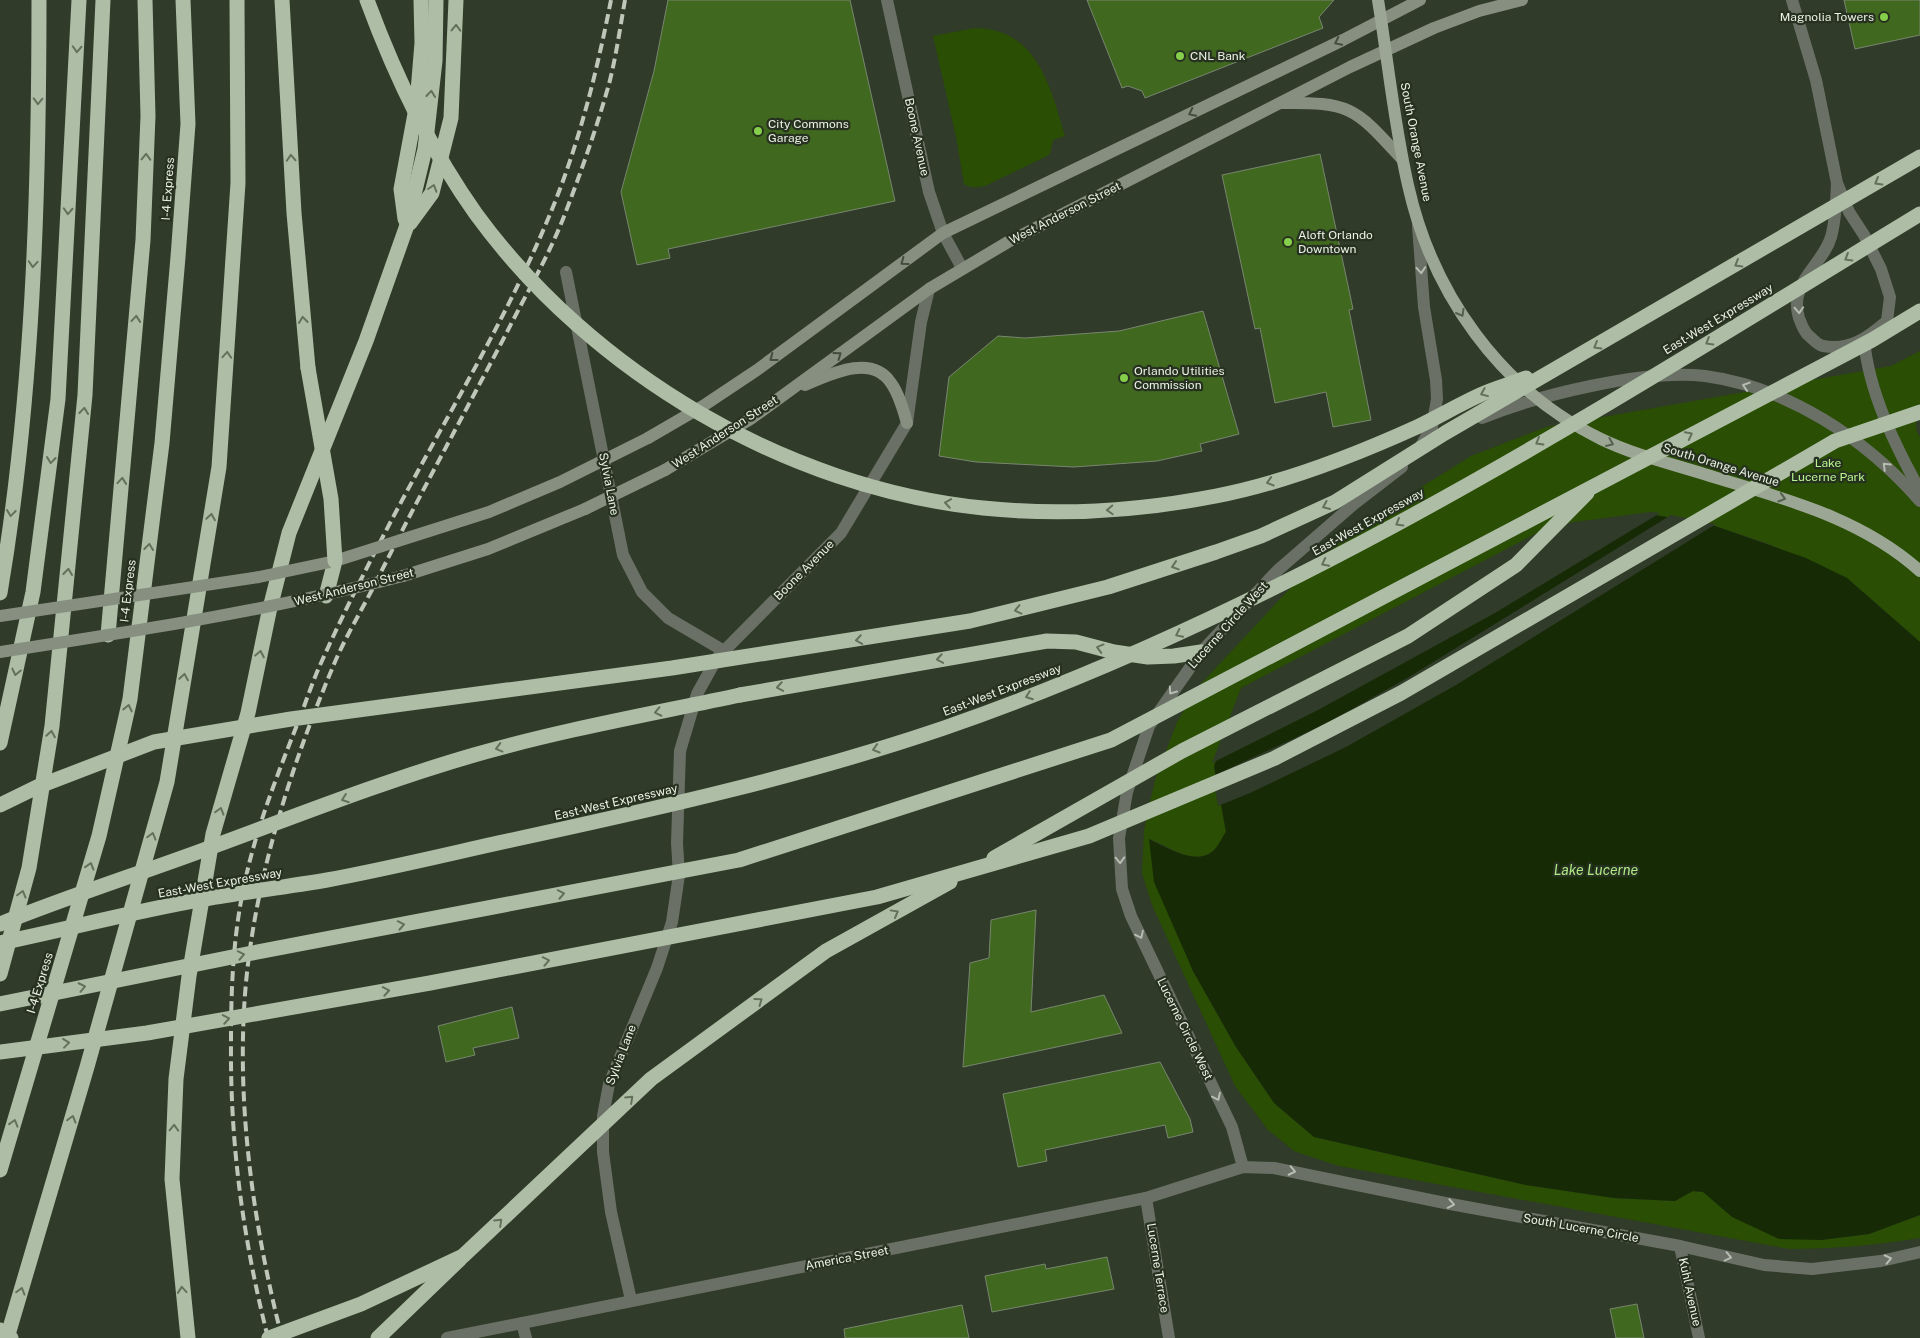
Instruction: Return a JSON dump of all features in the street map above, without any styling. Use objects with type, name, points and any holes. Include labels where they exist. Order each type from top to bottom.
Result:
[{"type":"highway","points":[[0,593],[22,426],[34,247],[39,0]]},
{"type":"highway","points":[[0,743],[34,592],[58,399],[80,0]]},
{"type":"highway","points":[[0,974],[30,868],[52,726],[85,394],[103,0]]},
{"type":"highway","points":[[108,635],[143,240],[148,116],[145,0]]},
{"type":"highway","name":"I-4 Express","points":[[0,1170],[99,836],[130,699],[162,443],[178,257],[188,124],[183,0]]},
{"type":"highway","points":[[7,1338],[87,1067],[167,782],[220,467],[238,183],[237,0]]},
{"type":"highway","points":[[282,0],[294,213],[308,368],[331,499],[335,560],[326,596]]},
{"type":"highway","points":[[368,0],[389,57],[411,106],[442,160],[477,214],[514,260],[549,297],[610,353],[660,389],[761,445],[836,475],[934,500],[984,508],[1070,512],[1146,508],[1220,496],[1312,469],[1418,426],[1482,394],[1563,366]]},
{"type":"highway","points":[[406,228],[401,189],[417,103],[422,43],[421,0]]},
{"type":"highway","points":[[188,1338],[172,1179],[176,1079],[189,976],[213,834],[248,713],[269,612],[289,533],[366,341],[406,228],[425,149],[435,61],[436,0]]},
{"type":"highway","points":[[406,228],[432,193],[451,118],[456,0]]},
{"type":"highway","points":[[0,805],[37,786],[154,742],[291,719],[810,648],[970,621],[1108,587],[1243,542],[1335,502],[1445,432],[1563,366],[1920,157]]},
{"type":"highway","name":"East-West Expressway","points":[[0,943],[201,899],[326,880],[715,794],[828,764],[943,728],[1054,687],[1165,641],[1369,540],[1600,407],[1920,214]]},
{"type":"highway","points":[[0,1004],[247,954],[739,860],[1101,743],[1872,340],[1920,311]]},
{"type":"highway","points":[[0,1052],[147,1033],[430,983],[877,897],[1089,836],[1275,758],[1401,693],[1835,441],[1920,412]]},
{"type":"highway","points":[[378,1338],[651,1079],[826,951],[1182,751],[1408,636],[1516,565],[1599,482]]},
{"type":"highway","points":[[0,924],[52,902],[179,859],[401,778],[473,755],[550,735],[740,695],[1047,641],[1076,642],[1114,652],[1148,656],[1174,656],[1200,652]]},
{"type":"highway","points":[[269,1338],[362,1304],[463,1256]]},
{"type":"highway","points":[[0,1330],[11,1338]]},
{"type":"main road","name":"South Orange Avenue","points":[[1378,0],[1402,158],[1418,222],[1462,316],[1495,359],[1517,382],[1539,399],[1600,438],[1630,451],[1786,499],[1857,527],[1889,547],[1920,571]]},
{"type":"main road","points":[[0,616],[259,577],[335,560],[433,531],[522,499],[648,438],[703,406],[757,370],[943,233],[1420,0]]},
{"type":"main road","name":"West Anderson Street","points":[[0,652],[216,618],[326,596],[429,569],[488,549],[585,509],[665,470],[752,418],[929,289],[1023,234],[1386,50],[1434,28],[1479,11],[1522,0]]},
{"type":"main road","points":[[1279,103],[1323,102],[1343,106],[1371,124],[1402,158]]},
{"type":"main road","points":[[784,394],[835,372],[852,368],[877,371],[890,381],[899,397],[907,422]]},
{"type":"street","name":"Boone Avenue","points":[[888,0],[929,192],[943,233],[962,268]]},
{"type":"street","points":[[1792,0],[1816,80],[1836,184],[1849,212],[1864,235],[1881,269],[1890,298],[1887,321],[1864,340],[1844,348],[1820,346],[1804,330],[1797,311],[1801,285],[1810,268],[1825,252],[1831,237],[1836,184]]},
{"type":"street","points":[[1415,457],[1432,427],[1437,400],[1436,380],[1424,307],[1418,222]]},
{"type":"street","name":"Sylvia Lane","points":[[566,272],[623,555],[642,592],[668,618],[724,652]]},
{"type":"street","name":"Boone Avenue","points":[[678,843],[680,750],[697,694],[718,658],[840,533],[907,422],[921,322],[929,289]]},
{"type":"street","points":[[1864,340],[1866,357],[1880,408],[1920,491]]},
{"type":"street","points":[[1539,399],[1639,378],[1704,376],[1739,384],[1796,406],[1844,433],[1872,452],[1920,501]]},
{"type":"street","name":"Lucerne Circle West","points":[[1243,1166],[1232,1127],[1131,916],[1120,875],[1119,838],[1127,792],[1149,726],[1200,652],[1278,570],[1354,504],[1415,457],[1469,423],[1508,407],[1539,399]]},
{"type":"street","name":"Sylvia Lane","points":[[631,1300],[611,1212],[603,1152],[603,1116],[608,1084],[656,968],[672,922],[679,875],[678,843]]},
{"type":"street","name":"America Street","points":[[447,1338],[1146,1198],[1243,1166]]},
{"type":"street","name":"South Lucerne Circle","points":[[1243,1166],[1274,1168],[1445,1204],[1680,1246],[1764,1265],[1812,1269],[1881,1261],[1920,1252]]},
{"type":"street","name":"Lucerne Terrace","points":[[1146,1198],[1169,1338]]},
{"type":"street","name":"Kuhl Avenue","points":[[1680,1246],[1699,1338]]},
{"type":"street","points":[[522,1323],[526,1338]]},
{"type":"green space","points":[[975,28],[996,31],[1013,38],[1027,49],[1038,63],[1046,80],[1065,136],[1053,140],[1050,154],[1045,157],[985,186],[969,187],[964,184],[956,137],[933,36]]},
{"type":"green space","name":"Lake Lucerne Park","points":[[1920,351],[1920,415],[1916,426],[1920,437],[1920,642],[1847,578],[1766,543],[1715,526],[1650,514],[1214,766],[1226,832],[1208,855],[1200,857],[1182,854],[1149,839],[1193,971],[1236,1047],[1274,1103],[1314,1137],[1526,1185],[1614,1198],[1675,1201],[1693,1191],[1703,1192],[1714,1200],[1821,1240],[1869,1234],[1920,1215],[1920,1238],[1855,1246],[1789,1249],[1339,1166],[1294,1151],[1268,1130],[1235,1086],[1152,905],[1142,873],[1144,830],[1155,780],[1177,722],[1197,688],[1323,553],[1391,506],[1471,456],[1546,427],[1891,366]]},
{"type":"water","name":"Lake Lucerne","points":[[1650,514],[1715,526],[1806,558],[1847,578],[1920,642],[1920,1215],[1869,1234],[1821,1240],[1779,1239],[1732,1217],[1703,1192],[1693,1191],[1675,1201],[1614,1198],[1526,1185],[1314,1137],[1274,1103],[1236,1047],[1193,971],[1154,882],[1149,839],[1173,851],[1200,857],[1215,849],[1226,832],[1214,766],[1242,690]]},
{"type":"pier","points":[[1650,512],[1660,513],[1495,613],[1318,710],[1212,763],[1241,688],[1552,525]]},
{"type":"pier","points":[[1671,515],[1716,524],[1456,685],[1346,747],[1250,793],[1218,806],[1213,776],[1329,722],[1409,677]]},
{"type":"building","name":"City Commons Garage","points":[[668,0],[850,0],[895,201],[668,249],[670,258],[637,265],[621,192],[654,71]]},
{"type":"building","name":"CNL Bank","points":[[1087,0],[1334,0],[1319,17],[1323,28],[1145,98],[1142,91],[1128,86],[1122,88]]},
{"type":"building","name":"Magnolia Towers","points":[[1844,0],[1920,0],[1920,35],[1855,49]]},
{"type":"building","name":"Aloft Orlando Downtown","points":[[1320,154],[1353,309],[1349,310],[1371,420],[1333,427],[1326,392],[1275,403],[1260,328],[1255,329],[1222,175]]},
{"type":"building","name":"Orlando Utilities Commission","points":[[1203,311],[1239,434],[1200,444],[1202,451],[1157,461],[1074,467],[976,462],[939,456],[949,377],[998,336],[1025,338],[1119,331]]},
{"type":"building","points":[[1036,910],[1031,1012],[1104,995],[1122,1033],[963,1067],[970,963],[989,958],[991,920]]},
{"type":"building","points":[[512,1007],[519,1038],[473,1048],[475,1055],[446,1062],[438,1026]]},
{"type":"building","points":[[1160,1062],[1190,1119],[1193,1132],[1168,1138],[1165,1125],[1045,1150],[1047,1161],[1018,1167],[1003,1094]]},
{"type":"building","points":[[1107,1257],[1114,1289],[992,1312],[985,1276],[1045,1264],[1046,1269]]},
{"type":"building","points":[[1637,1304],[1644,1338],[1616,1338],[1610,1309]]},
{"type":"building","points":[[962,1305],[969,1338],[845,1338],[844,1329]]},
{"type":"railway","points":[[268,1338],[245,1228],[236,1154],[231,1080],[233,963],[240,905],[249,866],[273,788],[329,645],[390,523],[493,335],[548,219],[577,139],[599,56],[611,0]]},
{"type":"railway","points":[[282,1338],[261,1242],[253,1192],[247,1142],[244,1091],[245,991],[251,942],[264,872],[294,770],[318,702],[337,658],[408,518],[536,277],[563,219],[588,152],[609,84],[625,0]]},
{"type":"place","name":"Magnolia Towers","points":[[1884,17]]},
{"type":"place","name":"CNL Bank","points":[[1180,56]]},
{"type":"place","name":"City Commons Garage","points":[[758,131]]},
{"type":"place","name":"Aloft Orlando Downtown","points":[[1288,242]]},
{"type":"place","name":"Orlando Utilities Commission","points":[[1124,378]]}]
